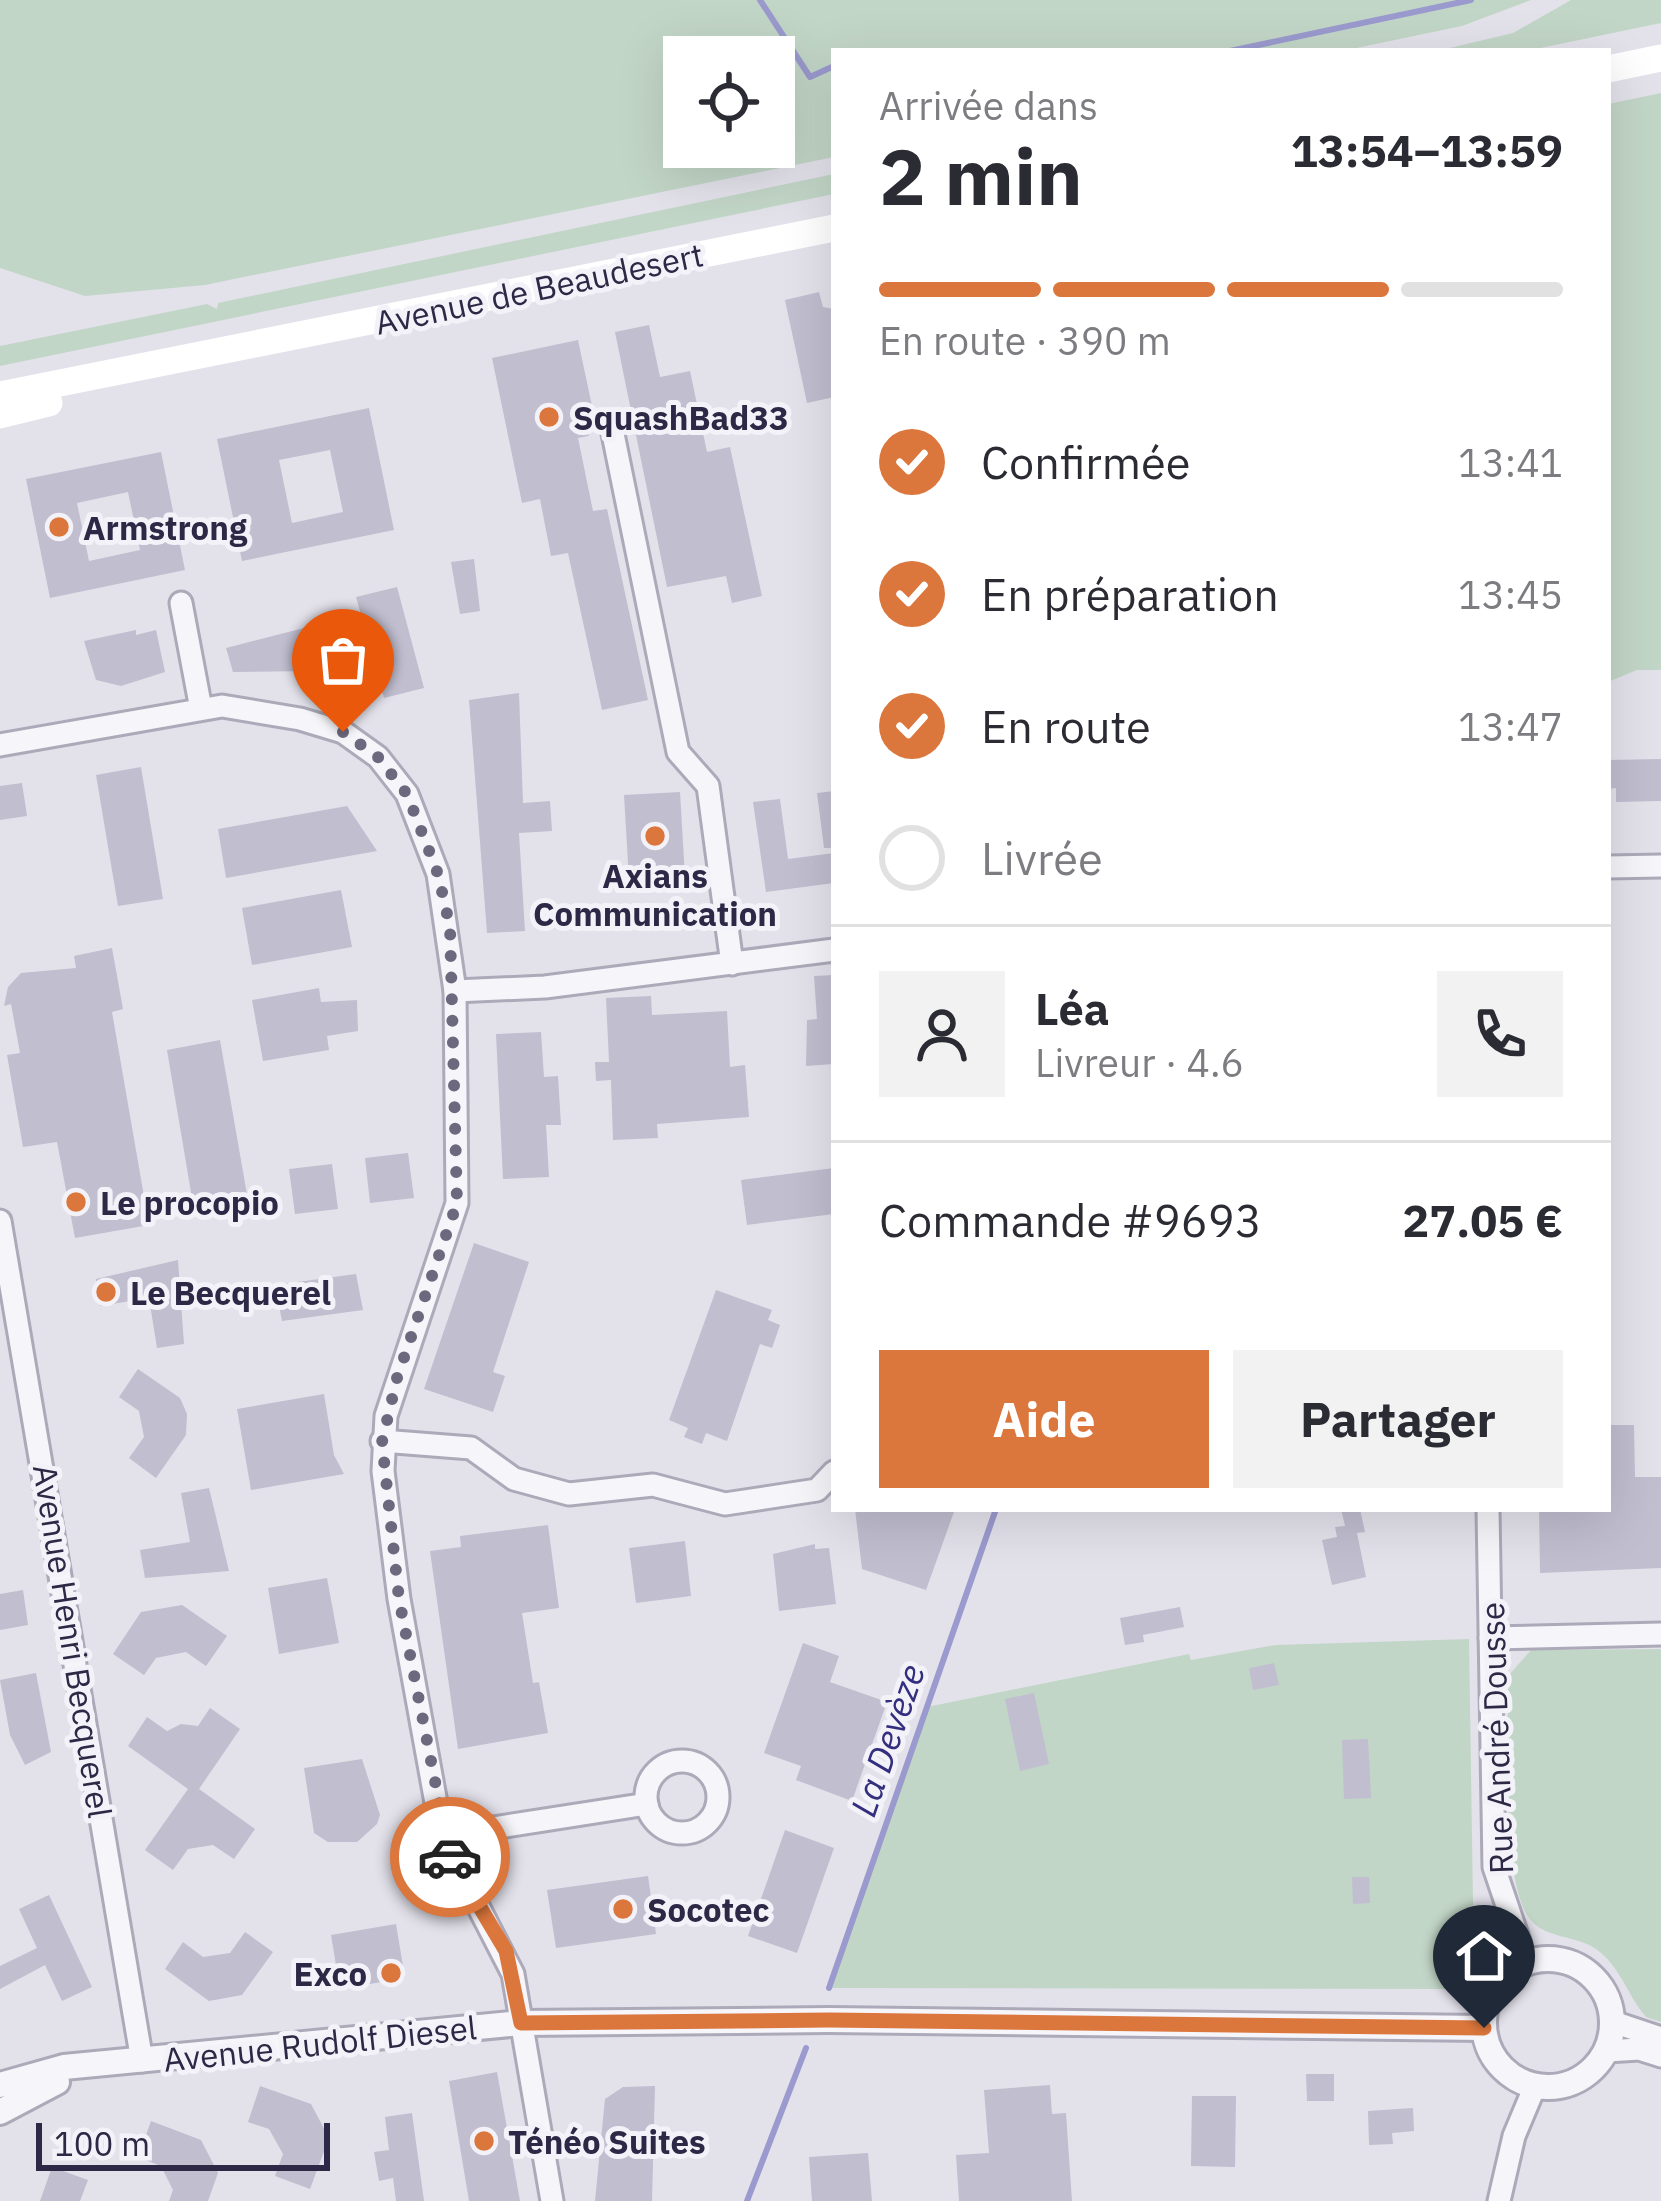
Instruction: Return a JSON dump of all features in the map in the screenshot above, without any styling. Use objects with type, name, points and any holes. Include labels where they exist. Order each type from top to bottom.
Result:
[{"type":"main road","points":[[1611,68],[1661,58]]},
{"type":"main road","name":"Avenue de Beaudesert","points":[[244,350],[831,229]]},
{"type":"main road","points":[[0,395],[244,350]]},
{"type":"main road","points":[[0,415],[244,350]]},
{"type":"street","points":[[611,429],[678,752],[708,786],[732,964]]},
{"type":"street","points":[[181,603],[201,709]]},
{"type":"street","points":[[0,745],[201,709],[260,708],[299,718],[343,732],[378,757],[407,794],[438,874],[455,991],[457,1203],[397,1378],[382,1442],[399,1599],[442,1836],[454,1866],[506,1951],[552,2201]]},
{"type":"street","points":[[1611,867],[1661,866]]},
{"type":"street","points":[[455,991],[545,987],[831,950]]},
{"type":"street","name":"Avenue Henri Becquerel","points":[[0,1221],[142,2061]]},
{"type":"street","points":[[382,1442],[471,1448],[514,1479],[569,1495],[652,1485],[725,1504],[817,1490],[831,1475]]},
{"type":"street","name":"Rue André Dousse","points":[[1488,1512],[1494,1867],[1520,1944],[1521,1964]]},
{"type":"street","points":[[1490,1638],[1661,1634]]},
{"type":"street","points":[[442,1836],[647,1804]]},
{"type":"street","points":[[1557,1959],[1574,1964],[1602,1987],[1613,2022],[1606,2051],[1585,2077],[1552,2088],[1535,2086],[1495,2059],[1484,2028],[1492,1990],[1521,1964],[1557,1959]]},
{"type":"street","name":"Avenue Rudolf Diesel","points":[[0,2085],[50,2070],[521,2023],[829,2020],[1484,2028]]},
{"type":"street","points":[[1613,2022],[1661,2038]]},
{"type":"street","points":[[1606,2051],[1639,2049],[1661,2056]]},
{"type":"street","name":"Avenue Rudolf Diesel","points":[[0,2112],[32,2091],[92,2066]]},
{"type":"street","points":[[1499,2201],[1514,2136],[1535,2086]]},
{"type":"green space","points":[[0,0],[1531,0],[1462,26],[1356,48],[831,48],[831,158],[795,165],[795,36],[663,36],[663,168],[780,168],[205,285],[85,296],[0,268]]},
{"type":"green space","points":[[1571,0],[1661,0],[1661,23],[1540,48],[1450,48],[1513,33]]},
{"type":"green space","points":[[1661,93],[1661,670],[1637,670],[1611,681],[1611,103]]},
{"type":"green space","points":[[831,175],[831,195],[0,366],[0,346],[207,304],[217,309],[218,303]]},
{"type":"green space","points":[[1469,1639],[1474,1968],[1450,1989],[829,1988],[927,1707],[1189,1654],[1191,1660],[1275,1645]]},
{"type":"green space","points":[[1661,1649],[1661,2022],[1646,2017],[1612,1964],[1596,1949],[1543,1930],[1529,1918],[1514,1871],[1507,1766],[1508,1676],[1531,1650]]},
{"type":"building","points":[[819,292],[823,307],[831,308],[831,398],[807,403],[785,300]]},
{"type":"building","points":[[649,325],[660,377],[690,371],[707,452],[730,447],[762,596],[732,603],[726,576],[667,587],[615,332]]},
{"type":"building","points":[[578,340],[596,425],[588,436],[578,438],[593,511],[607,509],[648,700],[602,710],[568,553],[551,556],[540,499],[522,503],[492,358]]},
{"type":"building","points":[[369,408],[394,530],[242,561],[217,439]],"holes":[[[330,450],[343,512],[292,523],[279,460]]]},
{"type":"building","name":"Armstrong","points":[[161,452],[185,570],[50,598],[26,479]],"holes":[[[128,492],[140,550],[89,561],[77,503]]]},
{"type":"building","points":[[474,559],[480,611],[460,614],[451,562]]},
{"type":"building","points":[[397,587],[424,688],[384,698],[356,597]]},
{"type":"building","points":[[304,628],[316,671],[233,672],[226,648]]},
{"type":"building","points":[[136,630],[136,635],[156,630],[165,672],[121,686],[96,680],[84,641]]},
{"type":"building","points":[[519,693],[523,803],[550,801],[552,831],[519,833],[525,931],[487,933],[469,700]]},
{"type":"building","points":[[1661,759],[1661,801],[1616,802],[1611,760]]},
{"type":"building","points":[[141,767],[163,899],[118,906],[96,775]]},
{"type":"building","points":[[22,783],[27,816],[0,820],[0,786]]},
{"type":"building","points":[[831,791],[831,848],[824,848],[817,793]]},
{"type":"building","name":"Axians Communication","points":[[680,792],[685,877],[629,880],[624,795]]},
{"type":"building","points":[[780,799],[788,859],[831,853],[831,883],[766,892],[753,802]]},
{"type":"building","points":[[347,806],[377,851],[226,878],[218,829]]},
{"type":"building","points":[[341,890],[352,947],[252,965],[242,908]]},
{"type":"building","points":[[112,948],[123,1009],[112,1012],[149,1225],[75,1238],[57,1142],[23,1147],[7,1055],[20,1053],[11,1004],[4,1006],[8,987],[21,973],[76,968],[74,956]]},
{"type":"building","points":[[831,975],[831,1064],[806,1066],[807,1020],[817,1019],[814,976]]},
{"type":"building","points":[[319,988],[321,1002],[357,1000],[358,1031],[327,1036],[329,1050],[263,1061],[252,1000]]},
{"type":"building","points":[[651,996],[652,1015],[727,1011],[730,1067],[745,1065],[749,1117],[657,1124],[658,1138],[613,1140],[611,1080],[596,1081],[595,1062],[609,1062],[606,998]]},
{"type":"building","points":[[541,1032],[544,1077],[558,1076],[561,1125],[546,1125],[549,1177],[503,1179],[496,1034]]},
{"type":"building","points":[[220,1040],[249,1206],[195,1216],[167,1050]]},
{"type":"building","points":[[408,1153],[414,1198],[370,1203],[365,1158]]},
{"type":"building","points":[[332,1164],[338,1209],[295,1214],[289,1169]]},
{"type":"building","points":[[831,1168],[831,1214],[747,1225],[741,1180]]},
{"type":"building","points":[[474,1243],[529,1262],[493,1372],[505,1376],[493,1412],[424,1389]]},
{"type":"building","points":[[178,1260],[184,1344],[157,1348],[149,1298],[100,1306],[96,1279]]},
{"type":"building","points":[[356,1274],[363,1310],[282,1321],[275,1285]]},
{"type":"building","points":[[716,1290],[772,1310],[768,1320],[780,1325],[772,1348],[760,1344],[727,1441],[706,1433],[702,1444],[684,1437],[688,1428],[669,1420]]},
{"type":"building","points":[[138,1369],[180,1398],[187,1414],[186,1435],[156,1478],[129,1458],[144,1437],[139,1411],[119,1397]]},
{"type":"building","points":[[324,1394],[334,1455],[344,1474],[251,1490],[237,1409]]},
{"type":"building","points":[[1611,1425],[1634,1425],[1635,1477],[1661,1477],[1661,1568],[1540,1573],[1539,1512],[1611,1512]]},
{"type":"building","points":[[209,1488],[229,1571],[145,1578],[140,1550],[190,1542],[181,1493]]},
{"type":"building","points":[[855,1512],[954,1512],[926,1590],[862,1569]]},
{"type":"building","points":[[1342,1512],[1361,1512],[1365,1532],[1357,1533],[1366,1577],[1332,1585],[1322,1540],[1337,1537],[1335,1527],[1345,1526]]},
{"type":"building","points":[[548,1525],[559,1608],[522,1613],[533,1683],[539,1682],[548,1733],[458,1749],[430,1551],[461,1547],[460,1536]]},
{"type":"building","points":[[685,1541],[691,1596],[636,1603],[629,1548]]},
{"type":"building","points":[[815,1544],[815,1549],[829,1548],[836,1604],[779,1611],[773,1554]]},
{"type":"building","points":[[327,1578],[339,1643],[279,1654],[268,1588]]},
{"type":"building","points":[[23,1590],[28,1625],[0,1630],[0,1594]]},
{"type":"building","points":[[182,1605],[227,1636],[206,1666],[186,1652],[156,1658],[144,1675],[113,1654],[141,1612]]},
{"type":"building","points":[[1180,1607],[1184,1627],[1143,1635],[1144,1642],[1125,1645],[1120,1618]]},
{"type":"building","points":[[803,1643],[839,1656],[830,1682],[887,1702],[852,1801],[796,1780],[801,1766],[764,1753]]},
{"type":"building","points":[[1274,1663],[1279,1685],[1253,1690],[1249,1668]]},
{"type":"building","points":[[36,1673],[51,1752],[25,1765],[10,1735],[0,1680]]},
{"type":"building","points":[[1034,1693],[1049,1764],[1020,1771],[1005,1699]]},
{"type":"building","points":[[210,1708],[240,1729],[199,1789],[255,1829],[234,1859],[213,1845],[188,1849],[173,1870],[145,1850],[188,1789],[128,1746],[147,1717],[167,1731],[181,1724],[198,1726]]},
{"type":"building","points":[[1368,1739],[1371,1798],[1344,1799],[1342,1740]]},
{"type":"building","points":[[362,1759],[380,1815],[377,1824],[357,1842],[328,1842],[314,1833],[304,1768]]},
{"type":"building","points":[[785,1830],[834,1848],[797,1953],[748,1936]]},
{"type":"building","points":[[648,1876],[656,1934],[556,1948],[547,1890]]},
{"type":"building","points":[[1352,1877],[1369,1877],[1370,1903],[1353,1904]]},
{"type":"building","points":[[49,1895],[92,1987],[62,2001],[45,1965],[0,1989],[0,1966],[37,1948],[19,1909]]},
{"type":"building","points":[[396,1924],[405,1978],[340,1989],[331,1935]]},
{"type":"building","points":[[245,1932],[273,1952],[242,1995],[209,2001],[165,1969],[183,1942],[203,1957],[230,1953]]},
{"type":"building","name":"Ténéo Suites","points":[[497,2072],[520,2201],[469,2201],[449,2081]]},
{"type":"building","points":[[1306,2074],[1334,2074],[1334,2101],[1307,2101]]},
{"type":"building","points":[[1050,2085],[1052,2114],[1066,2113],[1072,2201],[959,2201],[956,2155],[989,2153],[984,2090]]},
{"type":"building","points":[[260,2086],[311,2104],[329,2138],[310,2189],[275,2176],[283,2154],[269,2129],[248,2122]]},
{"type":"building","points":[[655,2086],[652,2201],[595,2201],[605,2099],[623,2087]]},
{"type":"building","points":[[1192,2096],[1236,2096],[1235,2167],[1191,2166]]},
{"type":"building","points":[[1413,2108],[1414,2131],[1392,2133],[1393,2144],[1369,2145],[1368,2111]]},
{"type":"building","points":[[412,2113],[424,2201],[396,2201],[393,2178],[379,2181],[374,2152],[389,2150],[385,2117]]},
{"type":"building","points":[[151,2121],[201,2140],[218,2173],[208,2201],[169,2201],[173,2190],[161,2166],[138,2157]]},
{"type":"building","points":[[868,2153],[872,2201],[812,2201],[809,2157]]},
{"type":"building","points":[[52,2167],[88,2180],[80,2201],[40,2201]]},
{"type":"waterway","name":"La Devèze","points":[[760,0],[810,77],[831,67]]},
{"type":"waterway","points":[[1244,48],[1471,0]]},
{"type":"waterway","name":"La Devèze","points":[[829,1988],[995,1512]]},
{"type":"waterway","name":"La Devèze","points":[[747,2201],[806,2048]]},
{"type":"way so far","points":[[343,732],[378,757],[407,794],[438,874],[450,927],[457,1203],[397,1378],[382,1442],[399,1599],[442,1836],[450,1857]]},
{"type":"place","name":"SquashBad33","points":[[549,417]]},
{"type":"place","name":"Armstrong","points":[[59,527]]},
{"type":"place","name":"Axians Communication","points":[[655,836]]},
{"type":"place","name":"Le procopio","points":[[76,1202]]},
{"type":"place","name":"Le Becquerel","points":[[106,1292]]},
{"type":"place","name":"Socotec","points":[[623,1909]]},
{"type":"place","name":"Exco","points":[[391,1973]]},
{"type":"place","name":"Ténéo Suites","points":[[484,2141]]},
{"type":"route","points":[[450,1857],[506,1951],[521,2023],[829,2020],[1484,2028]]}]
